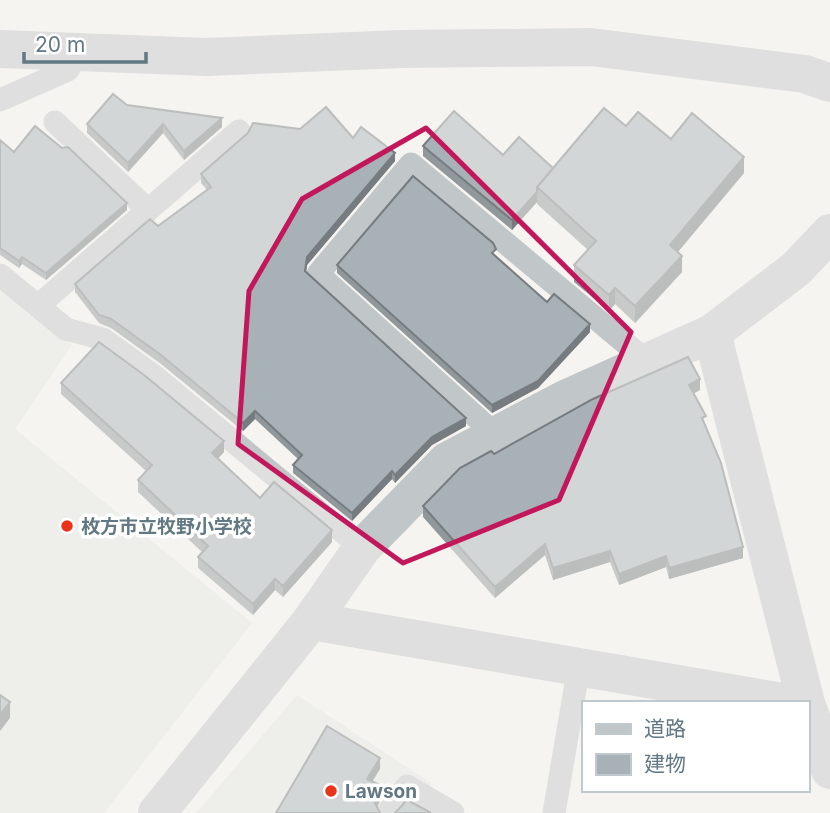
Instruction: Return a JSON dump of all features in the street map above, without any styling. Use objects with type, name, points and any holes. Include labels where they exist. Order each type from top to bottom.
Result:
[{"type":"street","points":[[0,49],[207,57],[402,49],[590,47],[805,74],[830,83]]},
{"type":"street","points":[[158,813],[311,621],[362,548],[447,461],[565,399],[712,333],[796,269],[830,233]]},
{"type":"street","points":[[712,333],[806,701]]},
{"type":"street","points":[[311,621],[776,701]]},
{"type":"street","points":[[809,705],[830,710]]},
{"type":"street","points":[[809,711],[830,770]]},
{"type":"lane","points":[[0,100],[68,69],[77,51]]},
{"type":"lane","points":[[55,122],[148,210]]},
{"type":"lane","points":[[38,305],[239,131]]},
{"type":"lane","points":[[496,435],[317,274],[411,164],[648,362]]},
{"type":"lane","points":[[0,275],[66,329],[103,339],[153,375],[362,548]]},
{"type":"lane","points":[[554,813],[579,667]]},
{"type":"lane","points":[[388,813],[407,786],[453,813]]},
{"type":"highlighted area","points":[[426,128],[631,332],[559,500],[403,563],[238,444],[249,291],[302,199]]},
{"type":"shaded area","name":"枚方市立牧野小学校","points":[[0,288],[72,345],[15,429],[252,623],[104,813],[0,813]]},
{"type":"shaded area","points":[[297,695],[431,783],[408,813],[196,813]]},
{"type":"building","points":[[113,94],[127,105],[222,118],[184,151],[163,124],[128,163],[87,124]]},
{"type":"building","points":[[326,107],[353,138],[361,127],[395,153],[307,257],[305,271],[466,418],[432,437],[395,475],[392,471],[352,513],[293,465],[302,455],[255,411],[243,423],[161,355],[111,319],[99,315],[75,284],[150,219],[158,226],[211,187],[201,174],[248,133],[253,123],[300,129]]},
{"type":"building","points":[[604,108],[626,126],[638,112],[671,139],[692,113],[744,157],[670,245],[682,256],[635,306],[615,288],[609,295],[574,265],[596,241],[537,187]]},
{"type":"building","points":[[454,111],[503,155],[519,137],[553,168],[537,187],[537,192],[512,220],[423,146]]},
{"type":"building","points":[[35,126],[62,148],[68,147],[127,203],[46,273],[22,257],[19,261],[0,248],[0,140],[14,152]]},
{"type":"building","points":[[413,176],[493,243],[496,249],[492,253],[547,302],[554,294],[590,324],[538,381],[492,405],[337,265]]},
{"type":"building","points":[[99,342],[224,441],[212,453],[260,498],[274,482],[332,530],[283,586],[275,579],[253,604],[198,557],[208,546],[138,480],[152,465],[61,383]]},
{"type":"building","points":[[688,357],[700,379],[689,385],[706,416],[702,418],[721,463],[743,547],[669,568],[666,556],[619,574],[610,551],[553,568],[545,544],[495,587],[423,506],[460,468],[491,451],[494,454],[593,399]]},
{"type":"building","points":[[0,695],[10,702],[0,715]]},
{"type":"building","name":"Lawson","points":[[327,726],[380,758],[367,779],[382,786],[374,801],[380,813],[276,813]]},
{"type":"building","points":[[407,800],[431,813],[395,813]]},
{"type":"place","name":"枚方市立牧野小学校","points":[[67,526]]},
{"type":"place","name":"Lawson","points":[[331,791]]}]
